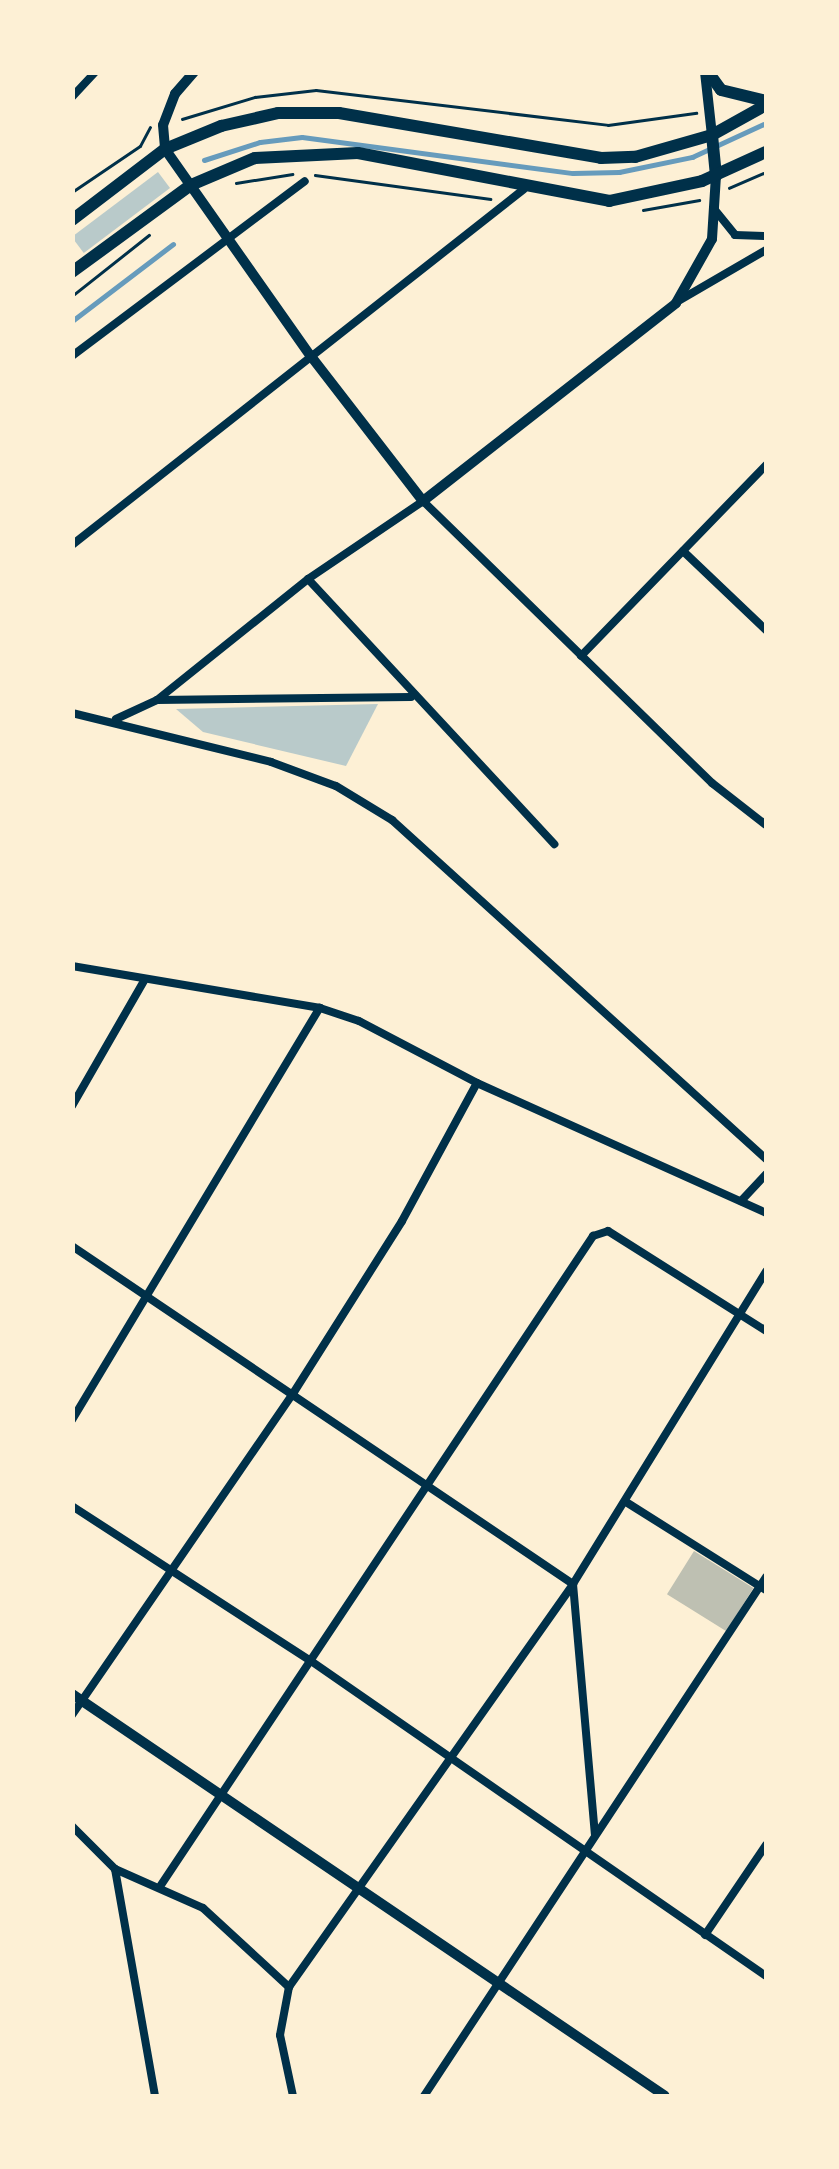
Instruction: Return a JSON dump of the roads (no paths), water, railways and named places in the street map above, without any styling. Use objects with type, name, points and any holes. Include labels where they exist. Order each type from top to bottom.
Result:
[{"type":"main road","points":[[706,72],[721,90],[766,103]]},
{"type":"main road","points":[[72,220],[165,149],[221,126],[309,111],[601,158],[636,157],[713,140],[766,103]]},
{"type":"main road","points":[[713,140],[716,171]]},
{"type":"main road","points":[[72,272],[191,186],[254,158],[314,152],[358,153],[524,190],[609,201],[716,171],[766,152]]},
{"type":"street","points":[[72,97],[95,72]]},
{"type":"street","points":[[194,72],[176,94],[163,125],[165,149],[310,355],[423,501],[712,783],[766,825]]},
{"type":"street","points":[[706,72],[713,140]]},
{"type":"street","points":[[676,303],[710,247],[716,210],[716,171]]},
{"type":"street","points":[[72,356],[304,181]]},
{"type":"street","points":[[72,545],[524,190]]},
{"type":"street","points":[[716,210],[736,235],[766,236]]},
{"type":"street","points":[[116,719],[157,700],[308,578],[423,501],[676,303],[766,250]]},
{"type":"street","points":[[581,656],[766,465]]},
{"type":"street","points":[[683,551],[766,630]]},
{"type":"street","points":[[308,578],[411,697],[554,844]]},
{"type":"street","points":[[157,700],[411,697]]},
{"type":"street","points":[[72,713],[116,719],[271,762],[336,786],[392,820],[766,1159]]},
{"type":"street","points":[[72,966],[320,1008],[766,1212]]},
{"type":"street","points":[[72,1106],[144,981]]},
{"type":"street","points":[[72,1420],[150,1300],[320,1008]]},
{"type":"street","points":[[72,1715],[78,1697],[294,1392],[402,1221],[477,1082]]},
{"type":"street","points":[[740,1201],[766,1174]]},
{"type":"street","points":[[162,1885],[593,1236],[608,1231],[766,1331]]},
{"type":"street","points":[[72,1246],[574,1584]]},
{"type":"street","points":[[292,2096],[280,2035],[288,1988],[574,1584],[766,1270]]},
{"type":"street","points":[[424,2096],[765,1584],[626,1502]]},
{"type":"street","points":[[72,1506],[453,1757],[766,1976]]},
{"type":"street","points":[[574,1584],[595,1834]]},
{"type":"street","points":[[78,1697],[665,2096]]},
{"type":"street","points":[[72,1826],[115,1869],[162,1885],[231,1930],[288,1988]]},
{"type":"street","points":[[705,1935],[766,1845]]},
{"type":"street","points":[[115,1869],[155,2096]]},
{"type":"waterway","points":[[204,160],[260,142],[302,137],[573,173],[619,172],[692,157],[766,123]]},
{"type":"waterway","points":[[72,321],[173,244]]}]
